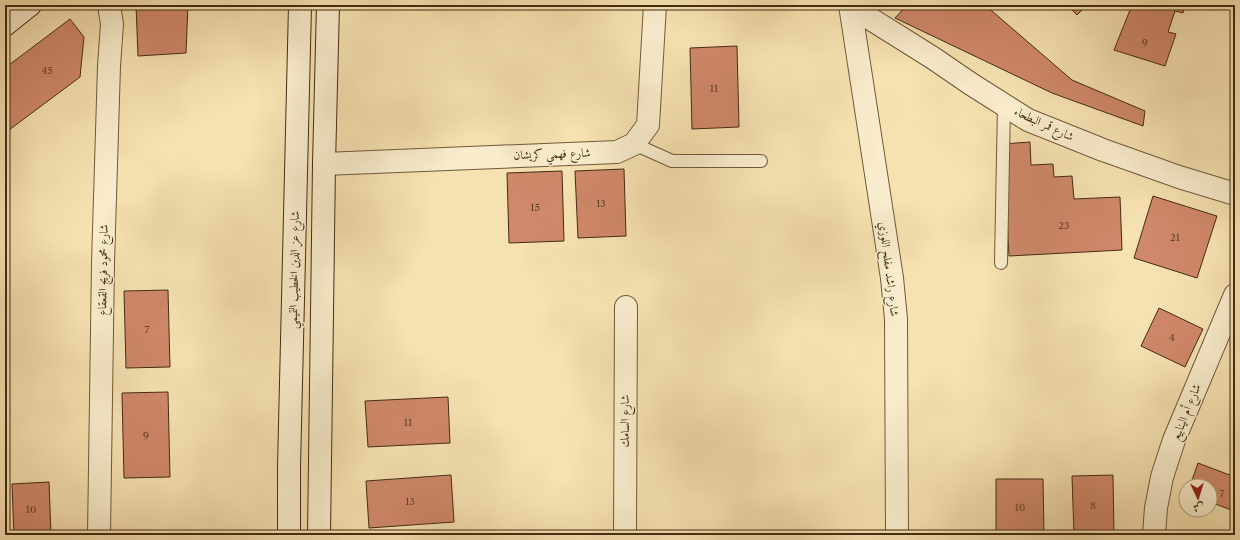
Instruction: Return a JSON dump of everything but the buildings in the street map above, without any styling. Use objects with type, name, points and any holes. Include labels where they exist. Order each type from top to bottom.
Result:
[{"type":"street","points":[[5,25],[30,5]]},
{"type":"street","name":"شارع محمود فريج القعقاع","points":[[99,535],[103,263],[109,66],[112,24],[109,5]]},
{"type":"street","name":"شارع عز الدين الخطيب التميمي","points":[[289,535],[289,467],[300,5]]},
{"type":"street","points":[[320,535],[324,164],[328,5]]},
{"type":"street","name":"شارع فهمي كريشان","points":[[324,164],[617,152],[634,144],[648,125],[655,5]]},
{"type":"street","name":"شارع قمر البطحاء","points":[[850,6],[1028,120],[1103,150],[1179,177],[1235,194]]},
{"type":"street","name":"شارع راشد مفلح اللوزي","points":[[850,6],[892,278],[896,319],[898,535]]},
{"type":"street","name":"شارع أم الينابيع","points":[[1154,535],[1156,508],[1162,477],[1174,440],[1235,294]]},
{"type":"street","name":"شارع السامك","points":[[625,535],[626,308]]},
{"type":"lane","points":[[1001,263],[1004,104]]},
{"type":"lane","points":[[634,144],[672,161],[761,161]]}]
